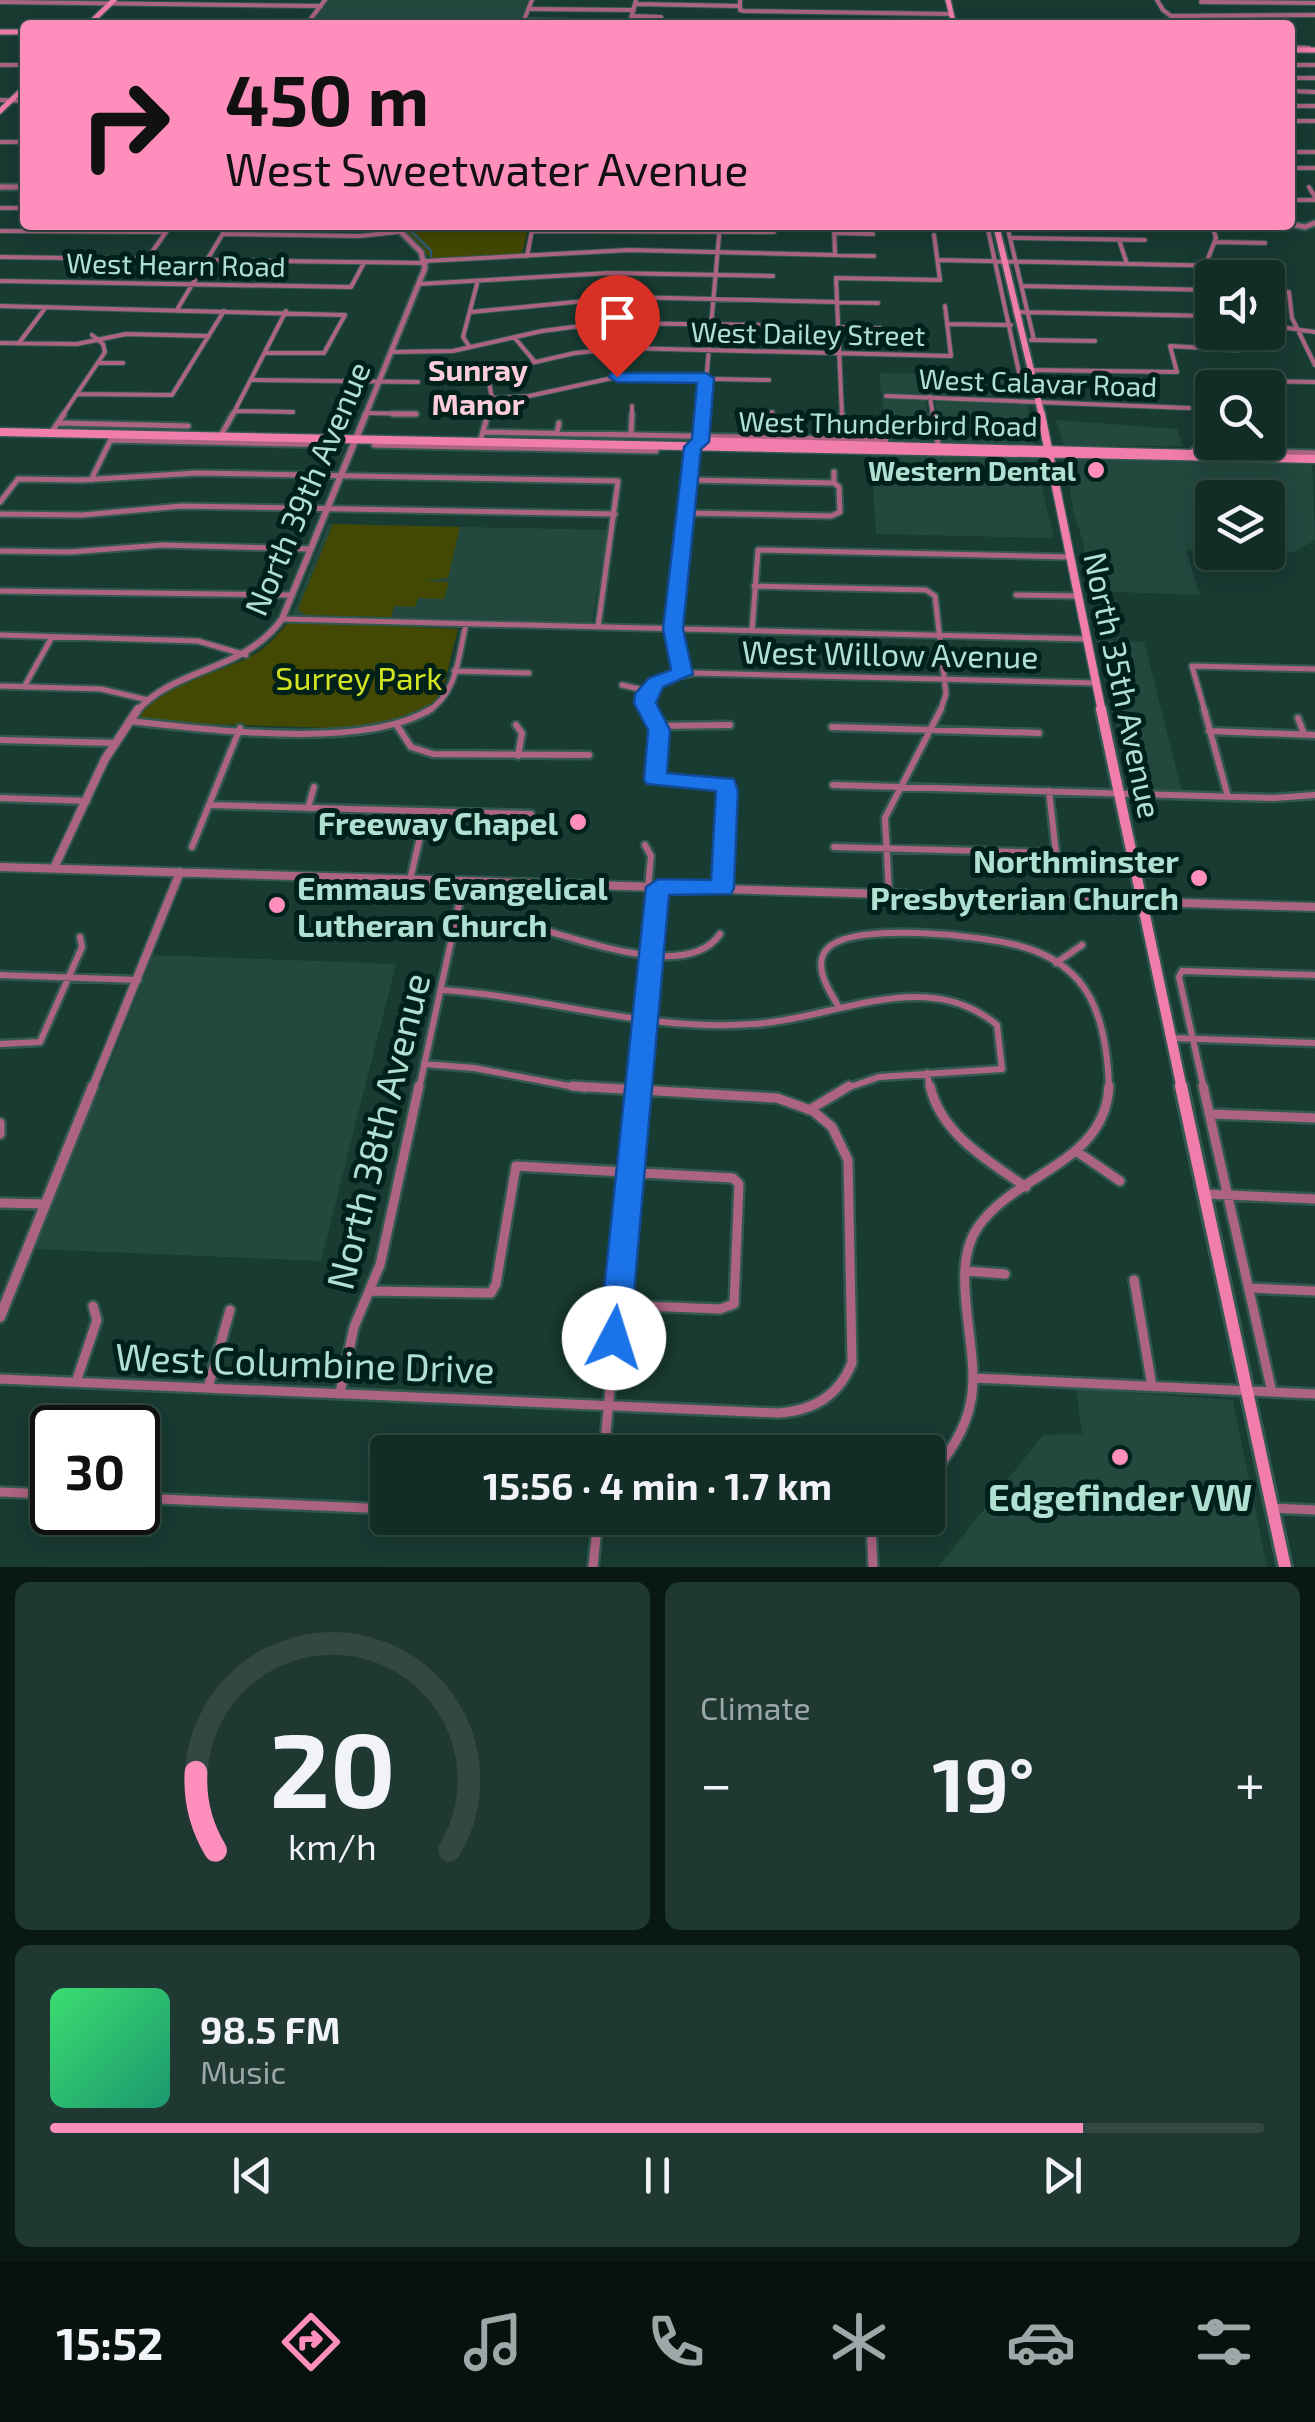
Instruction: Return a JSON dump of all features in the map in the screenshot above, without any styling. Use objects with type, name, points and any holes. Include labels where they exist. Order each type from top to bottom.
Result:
[{"type":"main road","points":[[948,0],[953,20]]},
{"type":"main road","points":[[93,20],[113,2]]},
{"type":"main road","points":[[0,111],[20,91]]},
{"type":"main road","name":"North 35th Avenue","points":[[997,230],[1050,452],[1118,793],[1285,1567]]},
{"type":"main road","name":"West Thunderbird Road","points":[[0,430],[54,428],[113,435],[220,437],[481,437],[523,443],[651,449],[843,445]]},
{"type":"main road","name":"West Thunderbird Road","points":[[113,435],[176,428],[220,437],[337,442],[357,437],[380,443],[481,437]]},
{"type":"main road","name":"West Thunderbird Road","points":[[523,443],[701,439],[938,450],[1195,452]]},
{"type":"main road","name":"West Thunderbird Road","points":[[1050,452],[1195,458]]},
{"type":"main road","points":[[1156,458],[1195,454]]},
{"type":"main road","name":"West Thunderbird Road","points":[[1285,455],[1315,456]]},
{"type":"street","points":[[310,20],[324,0]]},
{"type":"street","points":[[524,20],[532,0]]},
{"type":"street","points":[[555,9],[558,0]]},
{"type":"street","points":[[1157,0],[1176,20]]},
{"type":"street","points":[[0,2],[321,6]]},
{"type":"street","points":[[1201,2],[1213,14]]},
{"type":"street","points":[[1201,2],[1315,3]]},
{"type":"street","points":[[631,19],[635,5]]},
{"type":"street","points":[[529,8],[740,5],[952,14]]},
{"type":"street","points":[[1171,16],[1315,16]]},
{"type":"street","points":[[604,20],[661,19]]},
{"type":"street","points":[[0,100],[20,101]]},
{"type":"street","points":[[1309,187],[1315,199]]},
{"type":"street","points":[[1305,228],[1315,223]]},
{"type":"street","points":[[1295,225],[1315,231]]},
{"type":"street","points":[[178,309],[225,230]]},
{"type":"street","points":[[223,234],[360,236],[387,230]]},
{"type":"street","points":[[398,230],[420,250],[426,262]]},
{"type":"street","points":[[527,256],[532,230]]},
{"type":"street","points":[[719,230],[701,439],[692,447],[673,629],[682,674],[660,680],[648,690],[645,703],[657,726],[656,780],[726,784],[722,888]]},
{"type":"street","points":[[746,230],[774,232]]},
{"type":"street","points":[[988,230],[1020,376]]},
{"type":"street","points":[[1009,230],[1034,340]]},
{"type":"street","points":[[1209,260],[1208,253],[1215,242],[1213,230]]},
{"type":"street","points":[[0,231],[166,232]]},
{"type":"street","points":[[0,256],[147,258],[166,232]]},
{"type":"street","points":[[835,255],[834,233],[873,234]]},
{"type":"street","points":[[843,445],[836,278],[940,280],[934,235]]},
{"type":"street","points":[[1011,238],[1145,240]]},
{"type":"street","points":[[1118,240],[1128,264]]},
{"type":"street","points":[[1215,242],[1265,243]]},
{"type":"street","points":[[207,260],[426,262],[629,250],[874,256]]},
{"type":"street","points":[[938,260],[1195,265]]},
{"type":"street","name":"North 39th Avenue","points":[[54,868],[127,721],[148,700],[182,681],[246,655],[274,633],[329,507],[426,262]]},
{"type":"street","name":"West Hearn Road","points":[[0,280],[352,287],[364,263]]},
{"type":"street","points":[[419,284],[477,284],[594,274],[773,276]]},
{"type":"street","points":[[470,347],[463,340],[477,284]]},
{"type":"street","points":[[1022,286],[1195,290]]},
{"type":"street","points":[[1285,292],[1315,365]]},
{"type":"street","points":[[472,312],[582,299],[878,303]]},
{"type":"street","points":[[0,306],[343,313],[324,353],[266,353]]},
{"type":"street","points":[[19,344],[46,306]]},
{"type":"street","points":[[944,306],[947,324],[1018,326]]},
{"type":"street","points":[[78,394],[172,394],[224,310]]},
{"type":"street","points":[[220,437],[286,311]]},
{"type":"street","points":[[1015,312],[1195,316]]},
{"type":"street","points":[[391,352],[441,352],[604,323],[770,325]]},
{"type":"street","name":"West Dailey Street","points":[[492,398],[487,374],[608,349],[951,356],[947,324]]},
{"type":"street","points":[[838,327],[880,328]]},
{"type":"street","points":[[1285,328],[1315,332]]},
{"type":"street","points":[[0,343],[77,344],[95,337],[126,334],[209,336]]},
{"type":"street","points":[[54,428],[106,348],[95,337]]},
{"type":"street","points":[[514,337],[535,362]]},
{"type":"street","points":[[1022,340],[1095,341]]},
{"type":"street","points":[[1030,370],[1177,372],[1170,346],[1195,347]]},
{"type":"street","points":[[98,363],[123,363]]},
{"type":"street","points":[[481,437],[492,398],[518,397],[617,377],[768,380]]},
{"type":"street","points":[[252,380],[418,382]]},
{"type":"street","points":[[1285,383],[1315,382]]},
{"type":"street","name":"West Calavar Road","points":[[886,396],[1189,408]]},
{"type":"street","points":[[930,397],[938,450]]},
{"type":"street","points":[[631,435],[632,406]]},
{"type":"street","points":[[234,410],[293,412]]},
{"type":"street","points":[[772,412],[772,438]]},
{"type":"street","points":[[366,414],[416,414]]},
{"type":"street","points":[[557,433],[559,423]]},
{"type":"street","name":"West Thunderbird Road","points":[[54,428],[188,426]]},
{"type":"street","name":"West Thunderbird Road","points":[[481,437],[557,433],[772,438],[843,445],[886,440]]},
{"type":"street","points":[[91,480],[113,435]]},
{"type":"street","name":"West Thunderbird Road","points":[[220,437],[326,445],[337,442]]},
{"type":"street","name":"West Thunderbird Road","points":[[380,443],[523,443]]},
{"type":"street","name":"West Thunderbird Road","points":[[1192,452],[1195,449]]},
{"type":"street","points":[[758,471],[758,481]]},
{"type":"street","points":[[686,513],[838,515],[834,472]]},
{"type":"street","points":[[0,502],[18,479],[342,474],[618,481],[598,627]]},
{"type":"street","points":[[689,480],[836,484]]},
{"type":"street","points":[[0,514],[82,515],[182,506],[615,514]]},
{"type":"street","points":[[0,551],[70,552],[162,545],[311,549]]},
{"type":"street","points":[[752,631],[758,550],[1070,556]]},
{"type":"street","points":[[754,586],[933,592],[944,704],[885,818],[890,894]]},
{"type":"street","points":[[0,591],[292,594]]},
{"type":"street","points":[[1016,595],[1077,596]]},
{"type":"street","points":[[282,619],[1086,639]]},
{"type":"street","points":[[127,721],[364,732],[398,727],[437,708],[449,692],[466,624]]},
{"type":"street","points":[[0,636],[198,641],[246,655]]},
{"type":"street","points":[[24,687],[52,637]]},
{"type":"street","points":[[1228,797],[1192,666],[1315,669]]},
{"type":"street","points":[[454,671],[529,673]]},
{"type":"street","name":"West Willow Avenue","points":[[682,674],[1096,683]]},
{"type":"street","points":[[622,685],[648,690]]},
{"type":"street","points":[[0,686],[101,689],[148,700]]},
{"type":"street","points":[[1298,718],[1304,734]]},
{"type":"street","points":[[516,725],[522,732],[518,756]]},
{"type":"street","points":[[657,726],[730,726]]},
{"type":"street","points":[[398,727],[411,747],[425,753],[589,755]]},
{"type":"street","points":[[832,727],[1038,733]]},
{"type":"street","points":[[192,847],[240,728]]},
{"type":"street","points":[[1209,732],[1315,735]]},
{"type":"street","points":[[0,740],[115,744]]},
{"type":"street","points":[[833,785],[1228,797],[1315,795]]},
{"type":"street","points":[[308,808],[314,787]]},
{"type":"street","points":[[834,847],[1056,853],[1048,791]]},
{"type":"street","points":[[0,798],[87,801]]},
{"type":"street","points":[[209,805],[531,814]]},
{"type":"street","points":[[410,880],[426,811]]},
{"type":"street","points":[[605,1435],[646,1020],[653,887],[652,856],[646,845]]},
{"type":"street","points":[[0,867],[1315,907]]},
{"type":"street","points":[[0,1317],[4,1297],[180,872]]},
{"type":"street","name":"North 38th Avenue","points":[[340,1393],[351,1337],[380,1265],[464,882]]},
{"type":"street","points":[[456,921],[522,925],[608,949],[650,954],[704,953],[715,946],[720,934]]},
{"type":"street","points":[[826,933],[835,940]]},
{"type":"street","points":[[838,1006],[822,961],[826,946],[835,940],[870,933],[983,937],[1030,949],[1068,971],[1094,1003],[1110,1078],[1110,1096],[1098,1128],[1076,1151],[981,1225],[968,1245],[966,1272],[974,1378],[967,1426],[945,1456]]},
{"type":"street","points":[[0,1044],[40,1042],[82,946],[80,937]]},
{"type":"street","points":[[1056,963],[1082,945]]},
{"type":"street","points":[[1272,1392],[1179,977],[1182,971],[1315,975]]},
{"type":"street","points":[[0,975],[138,980]]},
{"type":"street","points":[[424,1064],[454,1065],[592,1090],[763,1097],[809,1110],[831,1093],[858,1080],[1002,1069],[996,1025],[974,1006],[942,999],[893,999],[838,1006],[775,1022],[646,1020],[591,1015],[505,995],[442,990]]},
{"type":"street","points":[[1171,1038],[1315,1043]]},
{"type":"street","points":[[928,1072],[934,1099],[948,1128],[1026,1187]]},
{"type":"street","name":"West Columbine Drive","points":[[0,1379],[793,1412],[823,1401],[844,1383],[853,1351],[848,1160],[841,1137],[809,1110]]},
{"type":"street","points":[[1210,1114],[1315,1118]]},
{"type":"street","points":[[1076,1151],[1120,1181]]},
{"type":"street","points":[[369,1291],[491,1293],[496,1284],[516,1166],[722,1175],[738,1184],[738,1294],[734,1304],[720,1309],[617,1305]]},
{"type":"street","points":[[1204,1194],[1315,1199]]},
{"type":"street","points":[[0,1202],[45,1204]]},
{"type":"street","points":[[966,1272],[1005,1274]]},
{"type":"street","points":[[1134,1280],[1152,1386]]},
{"type":"street","points":[[1249,1288],[1315,1291]]},
{"type":"street","points":[[76,1382],[97,1320],[93,1306]]},
{"type":"street","points":[[208,1388],[230,1310]]},
{"type":"street","points":[[974,1378],[1315,1394]]},
{"type":"street","points":[[0,1492],[30,1493]]},
{"type":"street","points":[[160,1499],[370,1507]]},
{"type":"street","points":[[1271,1508],[1315,1510]]},
{"type":"street","points":[[593,1567],[596,1535]]},
{"type":"street","points":[[871,1535],[872,1567]]},
{"type":"shaded area","points":[[326,0],[529,0],[521,20],[312,20]]},
{"type":"shaded area","points":[[879,373],[1017,376],[1023,377],[1026,397],[881,394]]},
{"type":"shaded area","points":[[882,398],[926,400],[931,444],[887,443]]},
{"type":"shaded area","points":[[935,402],[1027,402],[1035,444],[941,444]]},
{"type":"shaded area","points":[[1056,420],[1177,429],[1183,446],[1068,446],[1063,443]]},
{"type":"shaded area","points":[[871,454],[1036,458],[1040,462],[1054,538],[876,534]]},
{"type":"shaded area","points":[[1071,458],[1312,463],[1315,540],[1295,552],[1285,552],[1285,480],[1195,480],[1195,550],[1186,550],[1200,595],[1088,591],[1084,545],[1065,462]]},
{"type":"shaded area","points":[[328,524],[608,530],[592,622],[292,615]]},
{"type":"shaded area","points":[[1098,640],[1144,642],[1182,792],[1131,788]]},
{"type":"shaded area","points":[[153,955],[396,964],[321,1261],[36,1249]]},
{"type":"shaded area","points":[[1076,1389],[1233,1400],[1267,1567],[938,1567],[1043,1435],[1082,1434]]},
{"type":"green space","points":[[403,230],[528,230],[522,254],[432,260]]},
{"type":"green space","points":[[333,524],[460,527],[448,578],[423,581],[449,582],[444,599],[418,598],[415,607],[394,606],[391,617],[306,615],[298,609]]},
{"type":"green space","name":"Surrey Park","points":[[289,622],[458,629],[441,697],[420,714],[362,729],[177,723],[138,718],[160,695],[255,654]]},
{"type":"waterway","points":[[410,230],[431,251],[431,260]]},
{"type":"place","name":"Western Dental","points":[[1096,470]]},
{"type":"place","name":"Freeway Chapel","points":[[578,822]]},
{"type":"place","name":"Northminster Presbyterian Church","points":[[1199,878]]},
{"type":"place","name":"Emmaus Evangelical Lutheran Church","points":[[277,905]]},
{"type":"place","name":"Edgefinder VW","points":[[1120,1457]]},
{"type":"district","name":"Sunray Manor","points":[[478,386]]},
{"type":"route","points":[[614,1338],[658,887],[722,888],[727,791],[726,784],[716,782],[656,780],[659,730],[645,703],[646,694],[656,682],[682,674],[673,629],[692,447],[701,442],[706,378],[617,377]]}]
